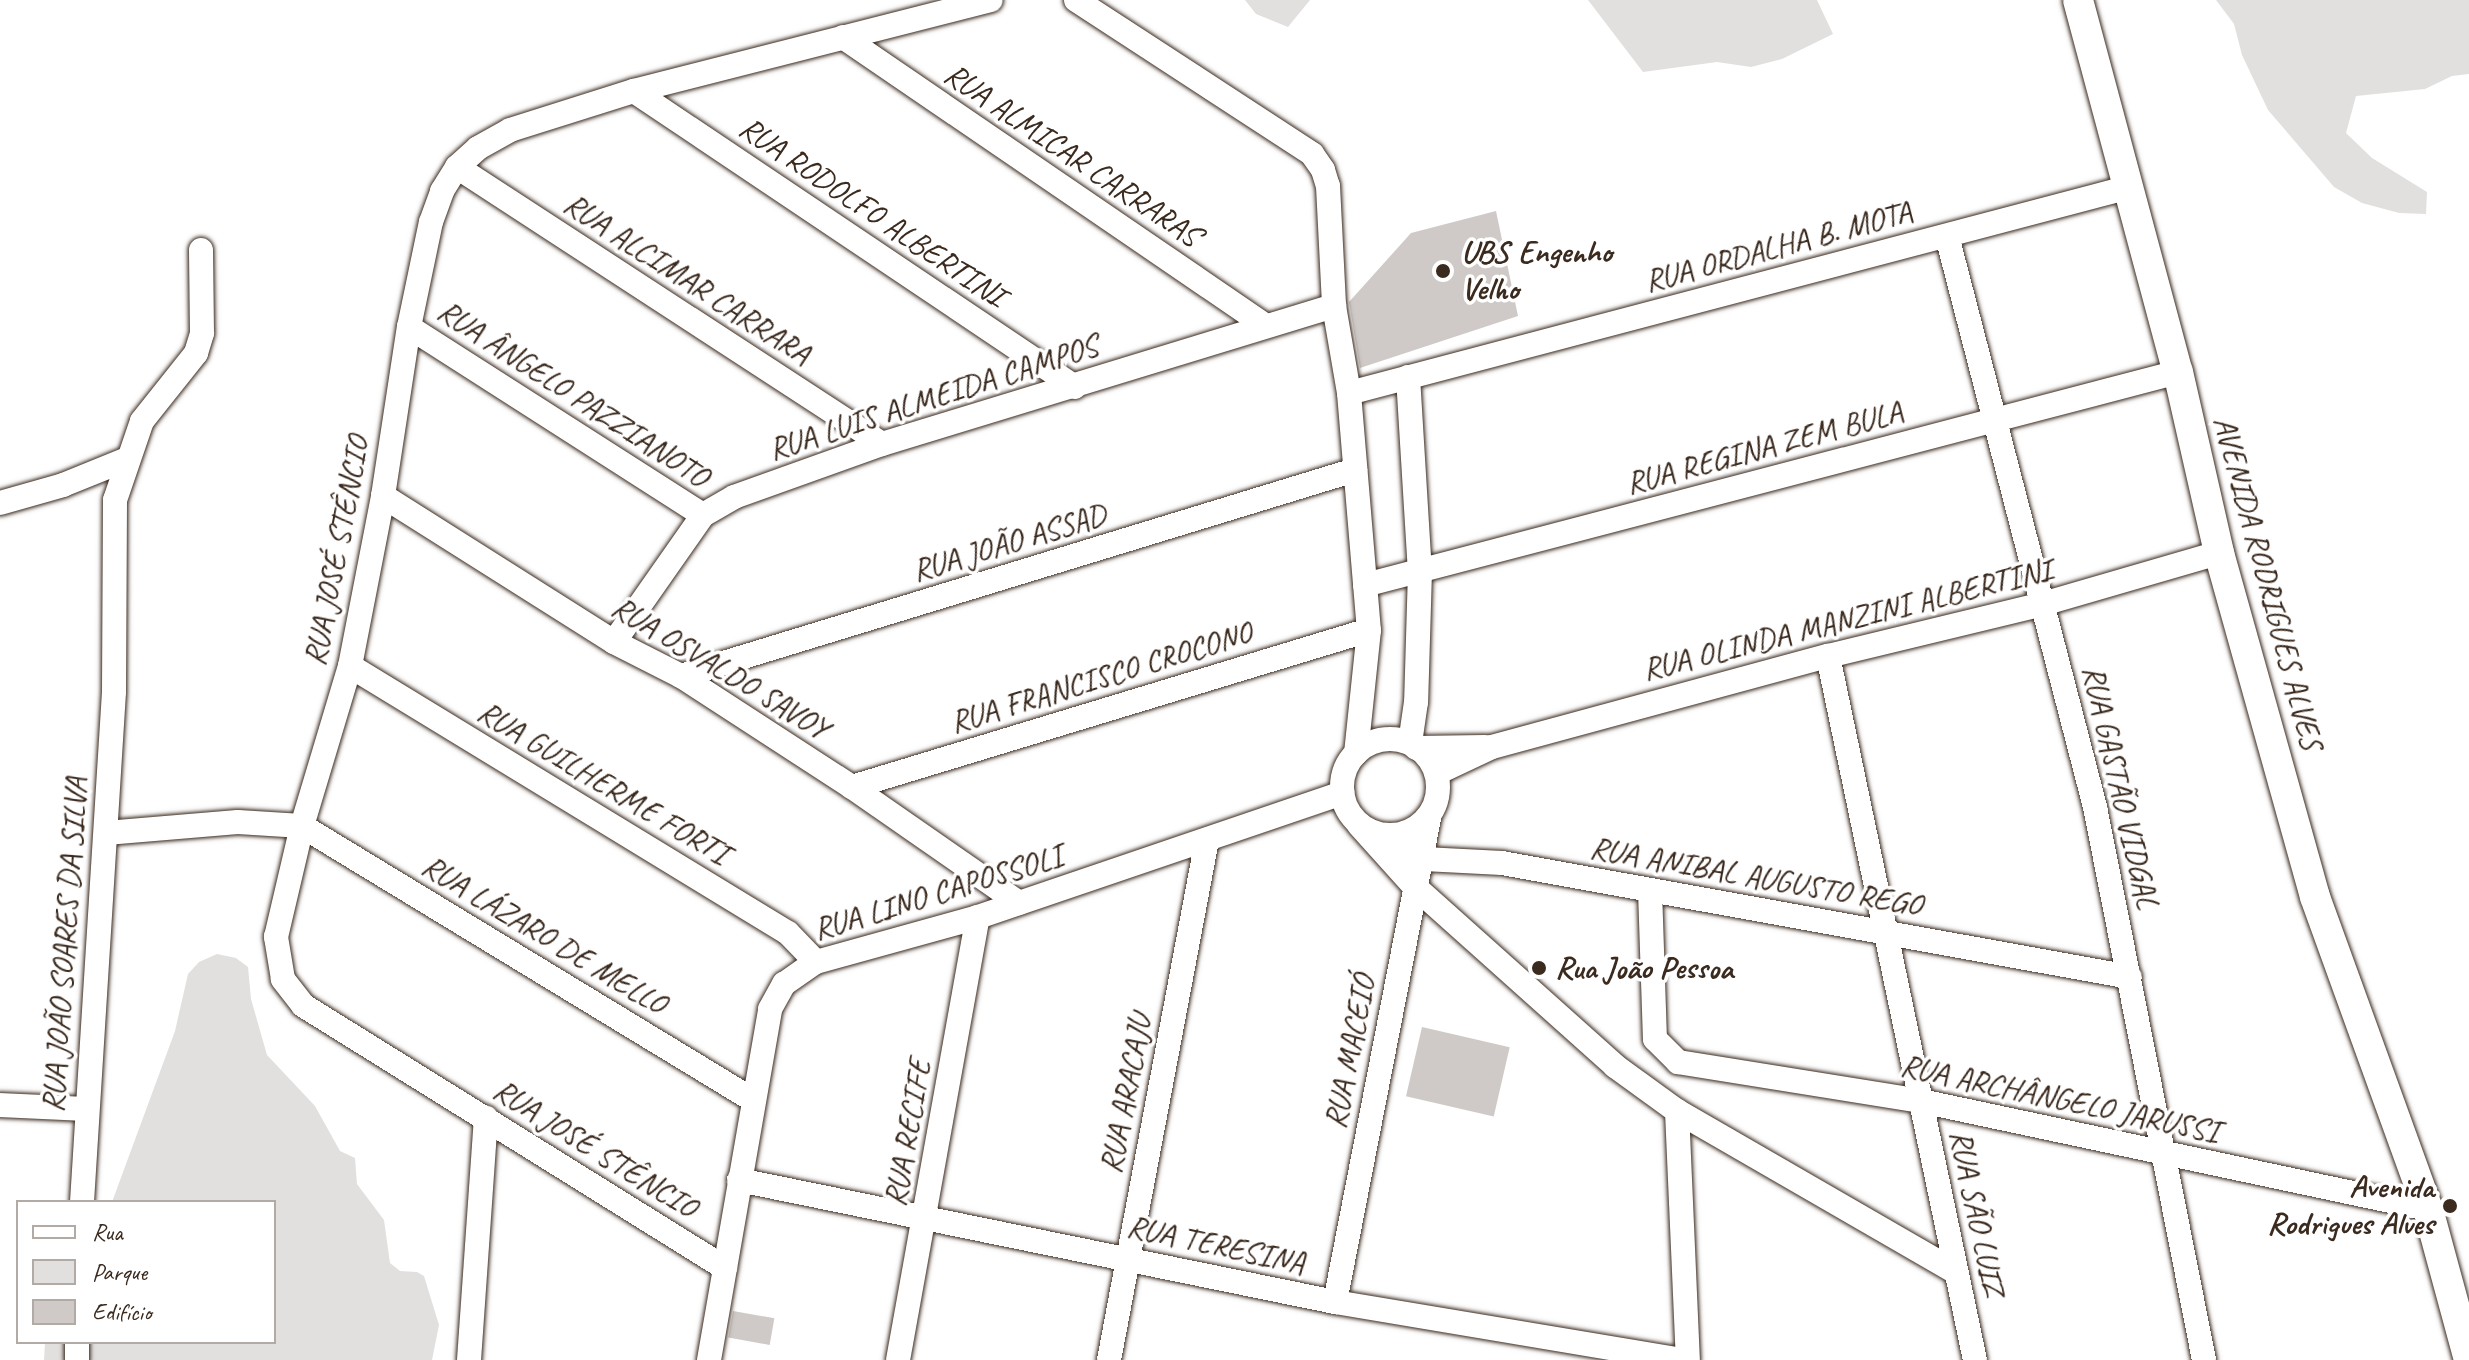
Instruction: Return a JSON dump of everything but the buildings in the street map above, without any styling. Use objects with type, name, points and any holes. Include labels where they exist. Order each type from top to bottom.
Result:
[{"type":"main road","name":"AVENIDA RODRIGUES ALVES","points":[[2078,0],[2178,372],[2219,553],[2315,897],[2428,1209],[2469,1360]]},
{"type":"street","name":"RUA JOSÉ STÊNCIO","points":[[725,1268],[303,1005],[283,979],[276,937],[302,826],[350,666],[383,496],[409,327],[431,222],[442,191],[457,167],[478,148],[510,130],[634,91],[991,0]]},
{"type":"street","points":[[1076,0],[1312,154],[1323,170],[1328,186],[1334,306],[1349,393],[1369,630],[1356,753]]},
{"type":"street","name":"RUA ALMICAR CARRARAS","points":[[843,37],[1266,326]]},
{"type":"street","name":"RUA RODOLFO ALBERTINI","points":[[634,91],[1075,387]]},
{"type":"street","name":"RUA ALCIMAR CARRARA","points":[[457,167],[882,444]]},
{"type":"street","name":"RUA ORDALHA B. MOTA","points":[[1349,393],[2130,187]]},
{"type":"street","name":"RUA GASTÃO VIDGAL","points":[[1947,236],[2095,807],[2204,1360]]},
{"type":"street","name":"RUA JOÃO SOARES DA SILVA","points":[[82,1200],[85,1109],[114,692],[115,500],[127,459],[151,406],[196,353],[202,333],[201,250]]},
{"type":"street","name":"RUA LUIS ALMEIDA CAMPOS","points":[[614,642],[703,515],[734,497],[882,444],[1334,306]]},
{"type":"street","name":"RUA ÂNGELO PAZZIANOTO","points":[[409,327],[703,515]]},
{"type":"street","name":"RUA REGINA ZEM BULA","points":[[1365,585],[2178,372]]},
{"type":"street","points":[[1408,377],[1420,571],[1413,746]]},
{"type":"street","points":[[0,503],[63,485],[127,459]]},
{"type":"street","name":"RUA JOÃO ASSAD","points":[[681,676],[1355,470]]},
{"type":"street","name":"RUA OSVALDO SAVOY","points":[[383,496],[614,642],[681,676],[852,787],[1019,903]]},
{"type":"street","name":"RUA OLINDA MANZINI ALBERTINI","points":[[1437,773],[1492,747],[1828,656],[2043,604],[2219,553]]},
{"type":"street","name":"RUA FRANCISCO CROCONO","points":[[852,787],[1369,630]]},
{"type":"street","name":"RUA SÃO LUIZ","points":[[1828,656],[1975,1360]]},
{"type":"street","name":"RUA GUILHERME FORTI","points":[[350,666],[788,933],[816,962]]},
{"type":"street","points":[[1368,829],[1394,836],[1414,830],[1430,815],[1438,795],[1437,773],[1426,755],[1413,746],[1391,739],[1372,743],[1356,753],[1344,772],[1342,793],[1348,811],[1368,829],[1414,886],[1615,1066],[1677,1111],[1956,1272]]},
{"type":"street","name":"RUA OLINDA MANZINI ALBERTINI","points":[[1413,746],[1492,747]]},
{"type":"street","name":"RUA LINO CAPOSSOLI","points":[[709,1360],[770,1009],[784,984],[816,962],[978,917],[1342,793]]},
{"type":"street","name":"RUA MACEIÓ","points":[[1335,1302],[1414,886],[1424,859],[1430,815]]},
{"type":"street","points":[[106,833],[238,822],[302,826]]},
{"type":"street","name":"RUA LÁZARO DE MELLO","points":[[302,826],[753,1100]]},
{"type":"street","name":"RUA ANIBAL AUGUSTO REGO","points":[[1368,829],[1424,859],[1502,863],[2130,977]]},
{"type":"street","name":"RUA ARACAJU","points":[[1109,1360],[1207,840]]},
{"type":"street","name":"RUA ARCHÂNGELO JARUSSI","points":[[1650,890],[1655,1039],[1678,1062],[1921,1101],[2428,1209]]},
{"type":"street","name":"RUA RECIFE","points":[[898,1360],[978,917]]},
{"type":"street","points":[[0,1105],[85,1109]]},
{"type":"street","points":[[1677,1111],[1688,1360]]},
{"type":"street","points":[[469,1360],[486,1118]]},
{"type":"street","name":"RUA TERESINA","points":[[739,1180],[1335,1302],[1681,1360]]},
{"type":"green space","points":[[1245,0],[1310,0],[1288,27],[1256,14]]},
{"type":"green space","points":[[1588,0],[1817,0],[1833,34],[1782,59],[1751,67],[1717,62],[1643,72]]},
{"type":"green space","points":[[2216,0],[2469,0],[2469,74],[2452,76],[2425,89],[2356,96],[2346,133],[2372,158],[2427,192],[2426,214],[2399,213],[2362,203],[2334,187],[2268,110],[2242,55],[2234,24]]},
{"type":"green space","points":[[217,954],[236,958],[248,967],[251,999],[267,1055],[315,1106],[340,1151],[355,1158],[357,1184],[384,1220],[390,1263],[400,1271],[417,1272],[424,1276],[439,1325],[432,1360],[44,1360],[45,1344],[276,1344],[276,1200],[113,1200],[175,1031],[188,974],[199,962]]},
{"type":"place","name":"UBS Engenho Velho","points":[[1443,271]]},
{"type":"place","name":"Rua João Pessoa","points":[[1539,968]]},
{"type":"place","name":"Avenida Rodrigues Alves","points":[[2450,1206]]}]
